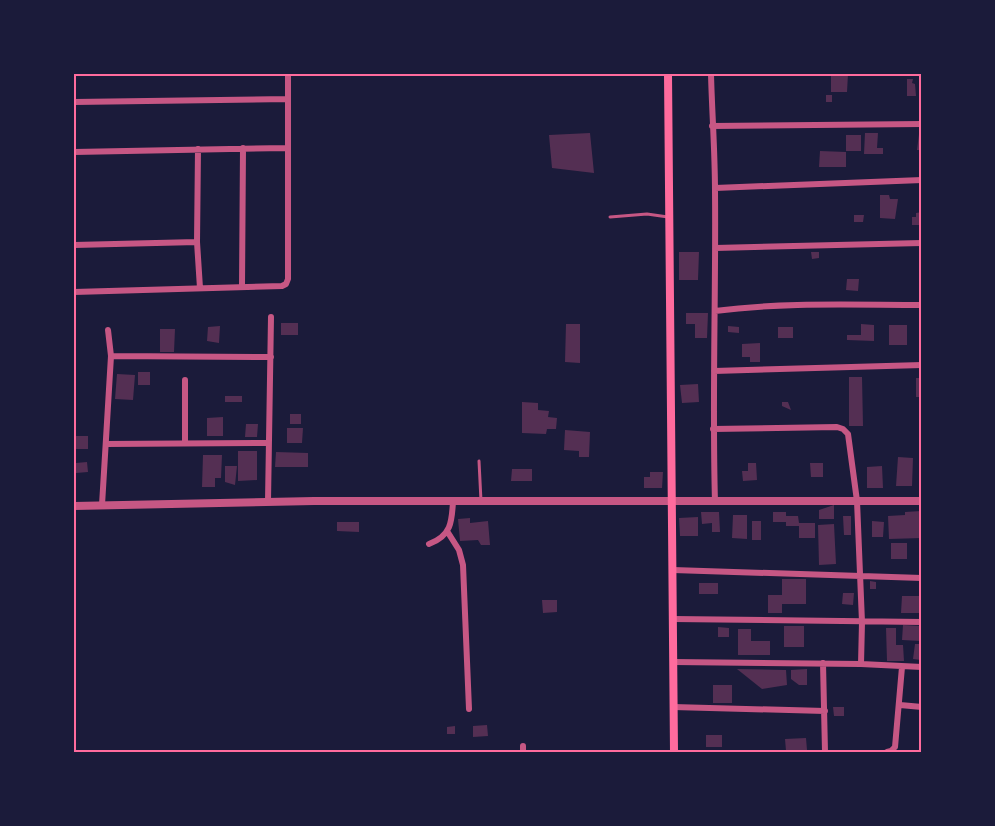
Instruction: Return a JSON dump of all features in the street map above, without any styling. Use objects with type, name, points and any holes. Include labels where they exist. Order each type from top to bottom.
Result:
[{"type":"main road","points":[[668,74],[674,753]]},
{"type":"street","points":[[74,292],[282,286],[287,282],[288,74]]},
{"type":"street","points":[[711,74],[716,188],[714,502]]},
{"type":"street","points":[[74,102],[288,99]]},
{"type":"street","points":[[712,126],[921,124]]},
{"type":"street","points":[[242,287],[243,148]]},
{"type":"street","points":[[74,152],[287,148]]},
{"type":"street","points":[[198,149],[197,242],[200,288]]},
{"type":"street","points":[[716,188],[921,180]]},
{"type":"street","points":[[74,245],[197,242]]},
{"type":"street","points":[[716,248],[921,243]]},
{"type":"street","points":[[716,311],[817,305],[921,305]]},
{"type":"street","points":[[268,501],[271,317]]},
{"type":"street","points":[[102,505],[111,356],[108,330]]},
{"type":"street","points":[[111,356],[271,357]]},
{"type":"street","points":[[714,370],[921,365]]},
{"type":"street","points":[[185,380],[185,443]]},
{"type":"street","points":[[713,429],[837,427],[848,434],[857,501],[862,622],[861,664]]},
{"type":"street","points":[[106,444],[268,443]]},
{"type":"street","points":[[74,506],[268,501],[921,501]]},
{"type":"street","points":[[429,544],[439,540],[447,531],[453,517],[453,501]]},
{"type":"street","points":[[447,531],[459,550],[462,565],[469,709]]},
{"type":"street","points":[[673,570],[921,578]]},
{"type":"street","points":[[673,619],[921,622]]},
{"type":"street","points":[[673,662],[823,663],[921,667]]},
{"type":"street","points":[[823,663],[825,753]]},
{"type":"street","points":[[886,753],[895,747],[902,667]]},
{"type":"street","points":[[900,705],[921,707]]},
{"type":"street","points":[[673,707],[825,711]]},
{"type":"lane","points":[[610,217],[647,214],[669,217]]},
{"type":"lane","points":[[479,461],[481,501]]},
{"type":"building","points":[[831,74],[848,74],[847,92],[831,92]]},
{"type":"building","points":[[907,79],[913,79],[916,96],[907,96]]},
{"type":"building","points":[[826,95],[832,95],[832,102],[826,102]]},
{"type":"building","points":[[590,133],[594,173],[552,168],[549,135]]},
{"type":"building","points":[[865,133],[878,133],[877,148],[883,148],[883,154],[864,154]]},
{"type":"building","points":[[919,134],[922,134],[922,150],[917,150]]},
{"type":"building","points":[[846,135],[861,135],[861,151],[846,151]]},
{"type":"building","points":[[820,151],[846,152],[846,167],[819,167]]},
{"type":"building","points":[[880,195],[889,195],[890,199],[898,199],[895,219],[880,218]]},
{"type":"building","points":[[922,212],[922,225],[912,225],[912,217]]},
{"type":"building","points":[[854,215],[864,215],[863,222],[854,222]]},
{"type":"building","points":[[679,252],[699,252],[698,280],[679,280]]},
{"type":"building","points":[[811,252],[819,252],[819,258],[812,259]]},
{"type":"building","points":[[847,279],[859,279],[858,291],[846,290]]},
{"type":"building","points":[[686,313],[708,313],[707,338],[695,338],[695,324],[686,324]]},
{"type":"building","points":[[281,323],[298,323],[298,335],[281,335]]},
{"type":"building","points":[[566,324],[580,324],[580,363],[565,362]]},
{"type":"building","points":[[861,324],[874,325],[874,341],[847,340],[847,335],[861,335]]},
{"type":"building","points":[[889,325],[907,325],[907,345],[889,345]]},
{"type":"building","points":[[220,326],[219,343],[207,341],[208,327]]},
{"type":"building","points":[[728,326],[739,327],[739,333],[728,332]]},
{"type":"building","points":[[778,327],[793,327],[793,338],[778,338]]},
{"type":"building","points":[[160,329],[175,329],[174,352],[160,352]]},
{"type":"building","points":[[760,343],[760,362],[750,362],[750,357],[742,357],[742,344]]},
{"type":"building","points":[[138,372],[150,372],[150,385],[138,385]]},
{"type":"building","points":[[117,374],[135,375],[133,400],[115,399]]},
{"type":"building","points":[[849,377],[862,377],[863,426],[849,426]]},
{"type":"building","points":[[916,378],[922,378],[922,397],[916,397]]},
{"type":"building","points":[[698,384],[699,402],[682,403],[680,385]]},
{"type":"building","points":[[225,396],[242,396],[242,402],[225,402]]},
{"type":"building","points":[[522,402],[538,403],[538,410],[549,411],[548,417],[557,418],[556,429],[547,429],[546,434],[522,433]]},
{"type":"building","points":[[782,402],[788,402],[791,410],[782,406]]},
{"type":"building","points":[[919,406],[922,406],[922,420],[919,420]]},
{"type":"building","points":[[290,414],[301,414],[301,424],[290,424]]},
{"type":"building","points":[[223,417],[223,436],[207,436],[207,418]]},
{"type":"building","points":[[246,424],[258,424],[257,437],[245,437]]},
{"type":"building","points":[[287,428],[303,428],[302,443],[287,443]]},
{"type":"building","points":[[565,430],[590,432],[589,457],[579,457],[579,451],[564,450]]},
{"type":"building","points":[[75,436],[88,436],[88,449],[75,449]]},
{"type":"building","points":[[238,451],[257,451],[257,480],[238,481]]},
{"type":"building","points":[[276,452],[308,453],[308,467],[275,467]]},
{"type":"building","points":[[203,455],[222,455],[221,478],[215,478],[215,487],[202,487]]},
{"type":"building","points":[[898,457],[913,458],[912,486],[896,486]]},
{"type":"building","points":[[87,462],[88,472],[76,473],[76,463]]},
{"type":"building","points":[[748,463],[756,463],[757,480],[743,481],[742,471],[748,471]]},
{"type":"building","points":[[810,463],[823,463],[823,477],[811,477]]},
{"type":"building","points":[[225,466],[237,466],[235,485],[225,482]]},
{"type":"building","points":[[882,466],[883,488],[867,488],[867,467]]},
{"type":"building","points":[[512,469],[532,469],[532,481],[511,481]]},
{"type":"building","points":[[650,472],[663,472],[662,488],[644,488],[644,477],[650,477]]},
{"type":"building","points":[[834,505],[834,519],[819,519],[819,510]]},
{"type":"building","points":[[921,511],[922,538],[889,539],[888,516]]},
{"type":"building","points":[[701,512],[719,512],[720,532],[712,532],[712,523],[702,524]]},
{"type":"building","points":[[773,512],[786,512],[786,516],[798,516],[799,523],[815,523],[815,538],[799,538],[799,526],[786,526],[786,522],[773,522]]},
{"type":"building","points":[[733,515],[747,515],[747,539],[732,538]]},
{"type":"building","points":[[843,516],[851,516],[851,535],[844,535]]},
{"type":"building","points":[[698,517],[698,536],[680,536],[679,518]]},
{"type":"building","points":[[470,518],[470,523],[488,521],[490,545],[481,545],[478,540],[460,541],[458,519]]},
{"type":"building","points":[[752,521],[761,521],[761,540],[752,540]]},
{"type":"building","points":[[872,521],[884,522],[883,537],[872,537]]},
{"type":"building","points":[[337,522],[359,522],[359,532],[337,531]]},
{"type":"building","points":[[834,524],[836,564],[819,565],[818,525]]},
{"type":"building","points":[[891,543],[907,543],[907,559],[891,559]]},
{"type":"building","points":[[782,579],[806,579],[806,604],[782,604],[782,613],[768,613],[768,595],[782,595]]},
{"type":"building","points":[[870,581],[876,582],[876,589],[870,589]]},
{"type":"building","points":[[699,583],[718,583],[718,594],[699,594]]},
{"type":"building","points":[[843,593],[854,593],[853,605],[842,604]]},
{"type":"building","points":[[902,596],[922,596],[922,613],[901,613]]},
{"type":"building","points":[[542,600],[557,600],[557,612],[543,613]]},
{"type":"building","points":[[903,625],[921,626],[921,641],[902,640]]},
{"type":"building","points":[[784,626],[804,626],[804,647],[784,647]]},
{"type":"building","points":[[718,627],[729,628],[729,637],[718,637]]},
{"type":"building","points":[[886,628],[896,628],[896,645],[903,645],[904,661],[887,661]]},
{"type":"building","points":[[738,629],[751,629],[751,641],[770,641],[770,655],[738,655]]},
{"type":"building","points":[[915,644],[919,644],[921,660],[913,659]]},
{"type":"building","points":[[737,669],[786,670],[787,685],[762,689]]},
{"type":"building","points":[[807,669],[807,685],[799,685],[791,679],[791,670]]},
{"type":"building","points":[[713,685],[732,685],[732,703],[713,703]]},
{"type":"building","points":[[833,707],[844,707],[844,716],[834,716]]},
{"type":"building","points":[[487,725],[488,736],[473,737],[473,726]]},
{"type":"building","points":[[455,726],[455,734],[447,734],[447,727]]},
{"type":"building","points":[[706,735],[722,735],[722,747],[706,747]]},
{"type":"building","points":[[806,738],[807,750],[786,751],[785,739]]}]
